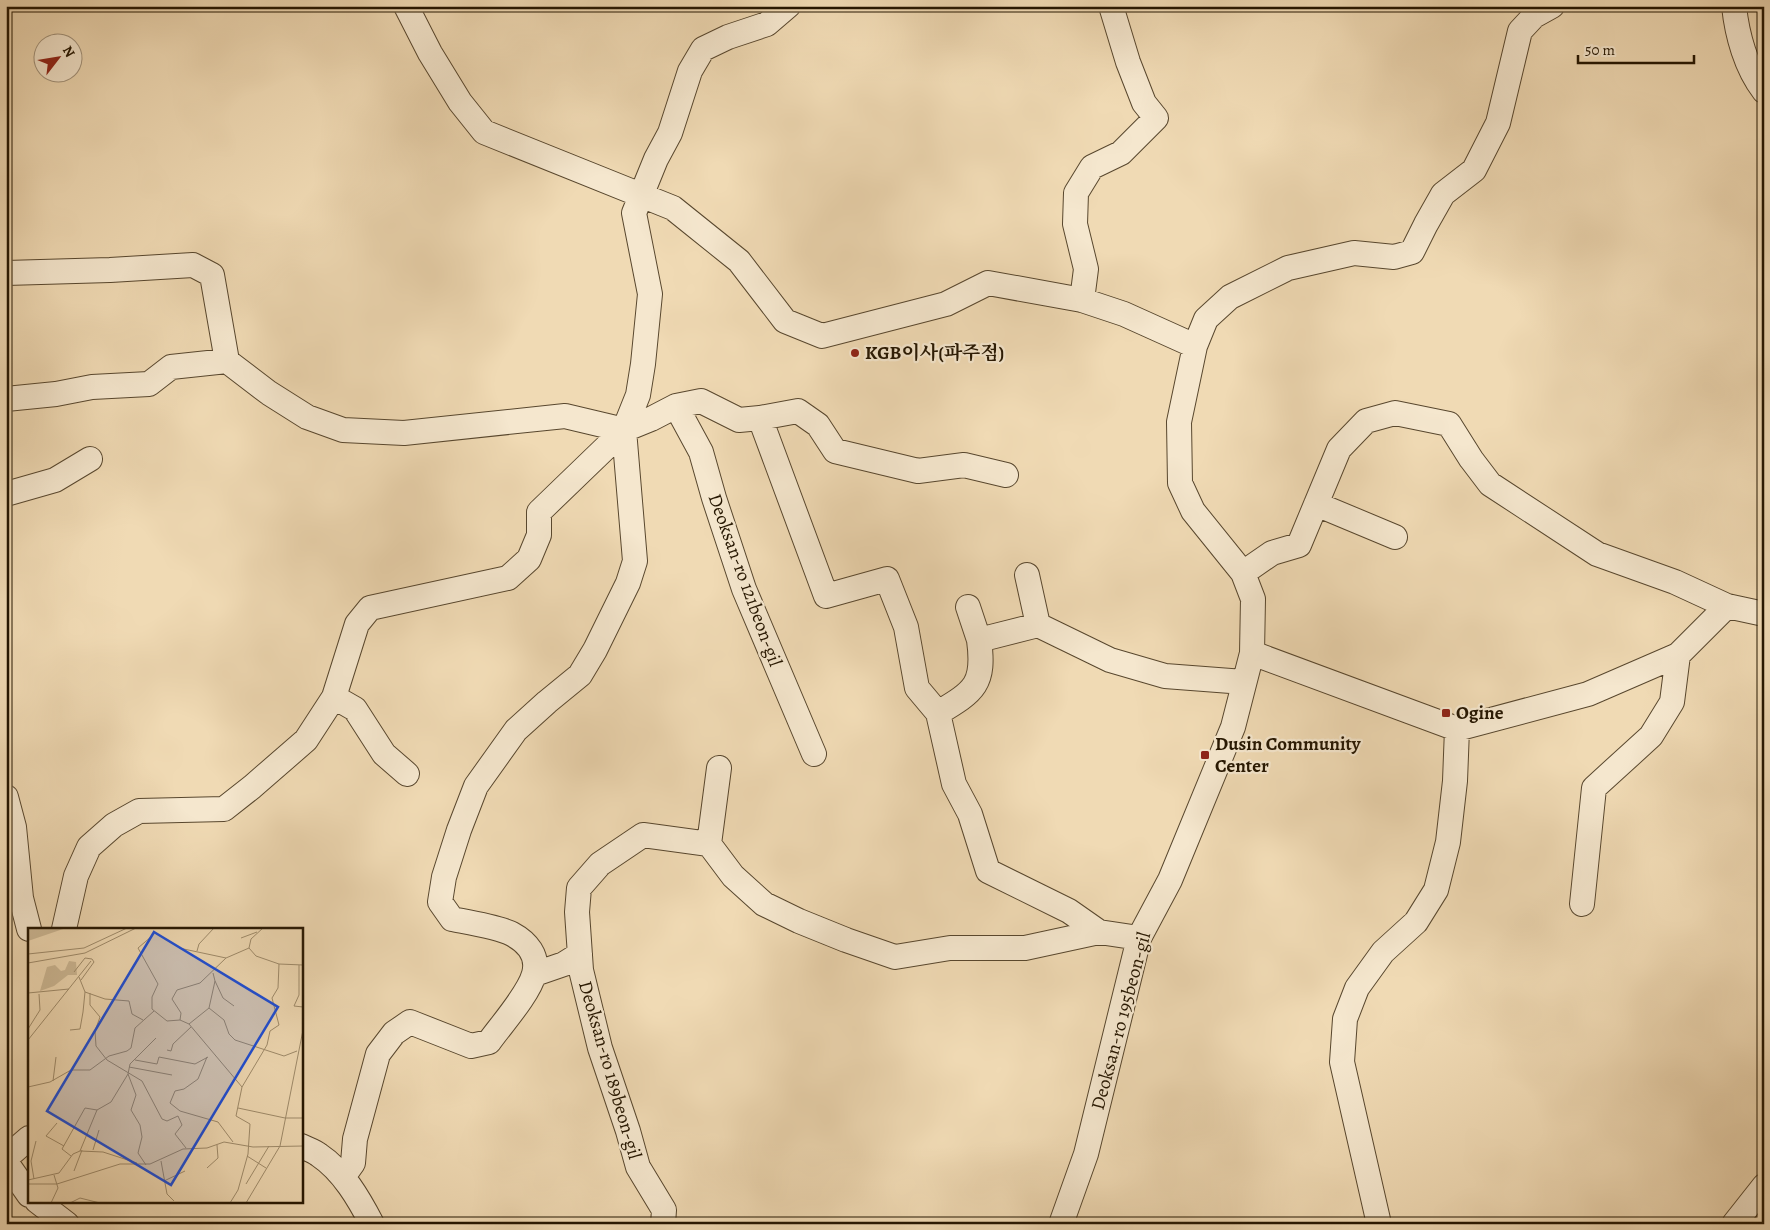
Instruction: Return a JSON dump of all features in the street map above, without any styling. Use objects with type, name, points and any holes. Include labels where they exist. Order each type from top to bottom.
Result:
[{"type":"street","points":[[406,6],[430,53],[460,102],[484,132],[673,208],[739,261],[785,321],[822,336],[946,304],[988,283],[1082,300],[1124,314],[1194,346]]},
{"type":"street","points":[[343,1176],[353,1163],[355,1139],[378,1054],[394,1033],[410,1022],[471,1046],[489,1042],[527,991],[535,974],[534,956],[528,944],[510,933],[452,919],[440,902],[444,877],[476,786],[516,730],[580,675],[595,650],[628,583],[635,560],[624,430],[638,395],[650,294],[634,213],[641,195],[656,159],[670,133],[690,71],[703,50],[728,37],[767,24],[788,6]]},
{"type":"street","points":[[1082,300],[1086,269],[1075,224],[1076,192],[1092,167],[1121,153],[1156,118],[1144,103],[1128,62],[1111,6]]},
{"type":"street","name":"Deoksan-ro 195beon-gil","points":[[1060,1224],[1086,1154],[1139,938],[1174,871],[1233,727],[1252,653],[1253,599],[1243,573],[1193,511],[1180,483],[1180,422],[1194,346],[1206,319],[1230,297],[1288,268],[1354,253],[1394,257],[1412,252],[1443,194],[1474,170],[1498,124],[1520,31],[1534,16],[1552,6]]},
{"type":"street","points":[[1734,6],[1744,53],[1764,91]]},
{"type":"street","points":[[6,274],[193,265],[212,275],[227,361],[269,393],[307,417],[343,430],[404,433],[566,416],[624,430]]},
{"type":"street","points":[[6,399],[56,394],[92,387],[149,384],[171,367],[227,361]]},
{"type":"street","points":[[64,928],[76,876],[89,847],[114,825],[139,811],[224,809],[306,740],[334,697],[357,624],[370,608],[508,578],[529,559],[539,535],[539,512],[624,430],[676,406],[701,401],[739,420],[798,411],[818,425],[835,451],[918,471],[964,465],[1006,475]]},
{"type":"street","name":"Deoksan-ro 121beon-gil","points":[[676,406],[701,452],[744,589],[814,754]]},
{"type":"street","points":[[1243,573],[1272,553],[1299,545],[1339,449],[1366,421],[1395,413],[1450,424],[1490,484],[1597,554],[1676,582],[1727,606],[1764,614]]},
{"type":"street","points":[[760,418],[826,596],[893,572],[906,627],[917,688],[938,713],[954,784],[970,814],[988,872],[1069,911],[1099,932]]},
{"type":"street","points":[[6,494],[55,480],[90,459]]},
{"type":"street","points":[[1316,504],[1395,537]]},
{"type":"street","points":[[1027,575],[1038,625]]},
{"type":"street","points":[[1252,653],[1457,729],[1588,694],[1678,655],[1727,606]]},
{"type":"street","points":[[938,713],[958,701],[976,684],[982,662],[979,640],[968,607]]},
{"type":"street","points":[[979,640],[1038,625],[1110,660],[1165,676],[1244,682]]},
{"type":"street","points":[[1582,904],[1594,788],[1650,736],[1672,702],[1678,655]]},
{"type":"street","points":[[334,697],[355,709],[384,754],[407,774]]},
{"type":"street","points":[[1379,1224],[1342,1062],[1345,1020],[1357,988],[1383,952],[1416,922],[1436,890],[1448,842],[1455,780],[1457,729]]},
{"type":"street","points":[[719,768],[709,844],[733,876],[764,904],[799,921],[846,940],[895,956],[950,948],[1025,948],[1099,932],[1139,938]]},
{"type":"street","points":[[6,797],[14,827],[21,898],[29,928]]},
{"type":"street","name":"Deoksan-ro 189beon-gil","points":[[663,1224],[664,1210],[638,1167],[600,1048],[581,970],[577,912],[580,888],[600,864],[643,836],[709,844]]},
{"type":"street","points":[[6,886],[28,932]]},
{"type":"street","points":[[535,974],[564,964],[580,954]]},
{"type":"street","points":[[28,1139],[6,1160],[28,1193]]},
{"type":"street","points":[[302,1146],[319,1154],[343,1176],[372,1224]]},
{"type":"street","points":[[1734,1224],[1764,1186]]},
{"type":"street","points":[[38,1202],[67,1224]]},
{"type":"place","name":"KGB이사(파주점)","points":[[855,353]]},
{"type":"place","name":"Ogine","points":[[1446,713]]},
{"type":"place","name":"Dusin Community Center","points":[[1205,755]]}]
